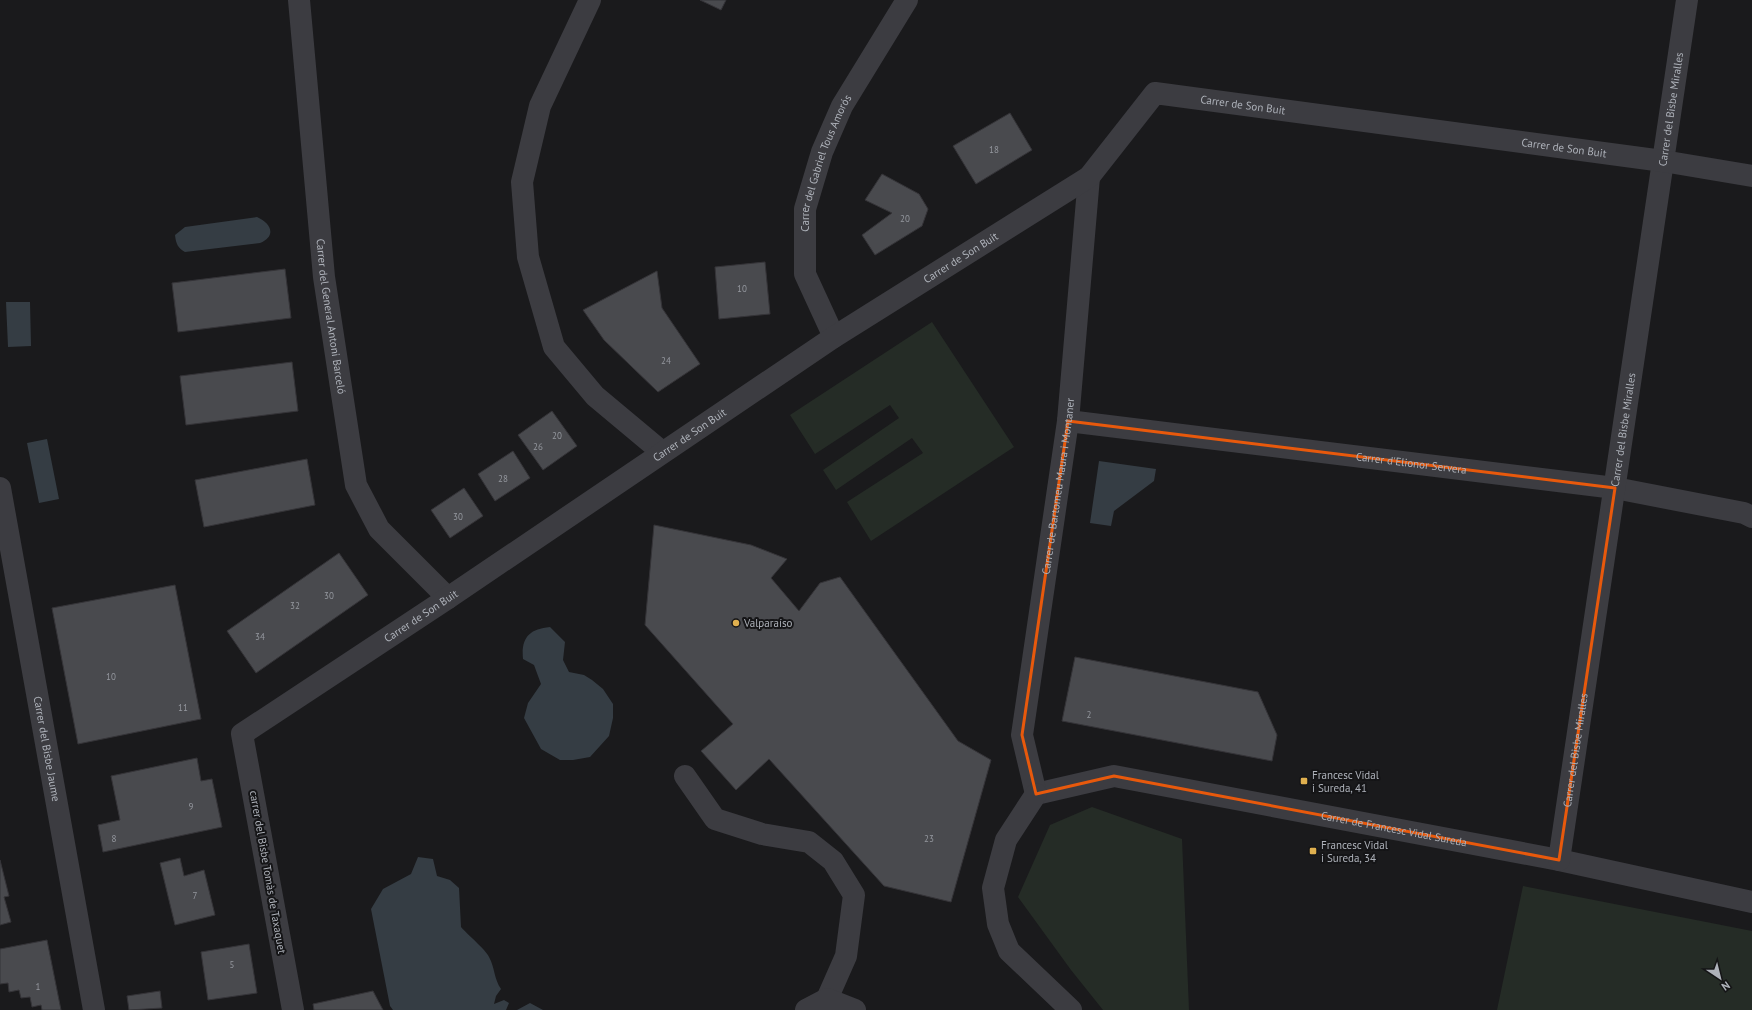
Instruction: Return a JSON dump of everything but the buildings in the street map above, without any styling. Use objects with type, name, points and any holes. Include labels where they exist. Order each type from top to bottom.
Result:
[{"type":"street","name":"Carrer del General Antoni Barceló","points":[[299,0],[324,276],[356,485],[379,529],[448,598]]},
{"type":"street","points":[[590,0],[540,106],[522,182],[528,257],[554,347],[594,396],[662,452]]},
{"type":"street","name":"Carrer del Gabriel Tous Amorós","points":[[834,337],[804,274],[805,209],[822,152],[842,106],[907,0]]},
{"type":"street","name":"Carrer del Bisbe Miralles","points":[[1559,860],[1687,0]]},
{"type":"street","name":"Carrer de Son Buit","points":[[242,734],[448,598],[834,337],[1089,176],[1155,93],[1663,161],[1752,176]]},
{"type":"street","name":"Carrer de Bartomeu Maura i Montaner","points":[[1036,794],[1022,735],[1068,422],[1089,176]]},
{"type":"street","name":"Carrer d'Elionor Servera","points":[[1068,422],[1615,488],[1744,513],[1752,517]]},
{"type":"street","name":"Carrer del Bisbe Jaume","points":[[0,488],[94,1010]]},
{"type":"street","name":"carrer del Bisbe Tomàs de Taxaquet","points":[[242,734],[293,1010]]},
{"type":"street","points":[[684,776],[715,819],[762,834],[809,842],[833,861],[854,895],[846,956],[827,1000],[806,1010]]},
{"type":"street","name":"Carrer de Francesc Vidal Sureda","points":[[1036,794],[1114,776],[1559,860],[1752,902]]},
{"type":"street","points":[[1036,794],[1006,840],[993,888],[998,924],[1009,951],[1071,1010]]},
{"type":"street","points":[[827,1000],[855,1010]]},
{"type":"highlighted area","points":[[1068,421],[1615,488],[1559,860],[1114,776],[1036,794],[1022,735]]},
{"type":"shaded area","points":[[257,217],[269,226],[270,230],[269,237],[260,243],[185,252],[179,247],[176,241],[175,235],[185,227]]},
{"type":"shaded area","points":[[6,302],[30,302],[31,346],[8,347]]},
{"type":"shaded area","points":[[932,322],[1014,447],[871,541],[847,502],[923,453],[912,438],[836,490],[823,470],[899,418],[890,405],[815,454],[790,415]]},
{"type":"shaded area","points":[[47,439],[59,499],[39,503],[27,443]]},
{"type":"shaded area","points":[[1099,461],[1156,469],[1154,481],[1114,511],[1111,526],[1090,523]]},
{"type":"shaded area","points":[[550,627],[565,642],[563,660],[569,672],[584,675],[592,680],[603,689],[613,704],[613,718],[609,736],[590,757],[573,760],[560,760],[541,749],[524,718],[528,703],[541,684],[534,665],[523,659],[523,645],[525,640],[532,632]]},
{"type":"shaded area","points":[[1092,807],[1182,839],[1189,1010],[1103,1010],[1071,970],[1018,897],[1050,825]]},
{"type":"shaded area","points":[[418,857],[433,859],[437,876],[450,880],[459,888],[461,927],[489,957],[501,989],[496,996],[494,1004],[504,1000],[509,1003],[506,1010],[393,1010],[390,1006],[371,909],[383,889],[411,874]]},
{"type":"shaded area","points":[[1523,886],[1752,931],[1752,1010],[1497,1010]]},
{"type":"shaded area","points":[[530,1003],[543,1010],[517,1010]]},
{"type":"place","name":"Valparaíso","points":[[736,623]]},
{"type":"place","name":"Francesc Vidal i Sureda, 41","points":[[1304,781]]},
{"type":"place","name":"Francesc Vidal i Sureda, 34","points":[[1313,851]]}]
